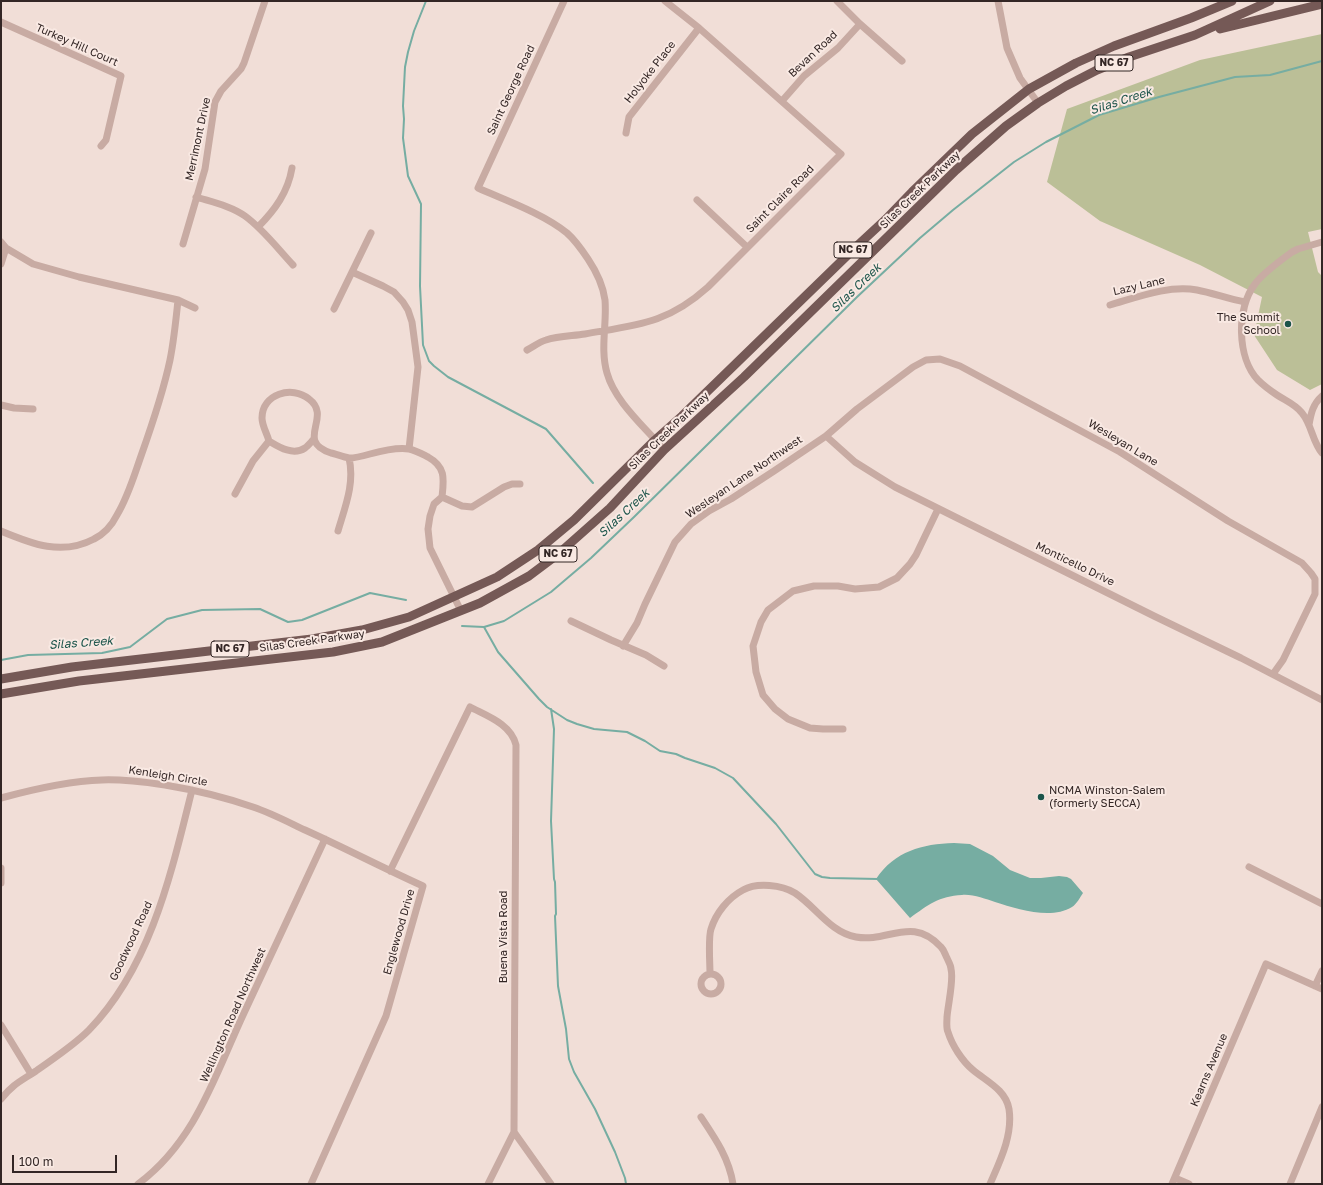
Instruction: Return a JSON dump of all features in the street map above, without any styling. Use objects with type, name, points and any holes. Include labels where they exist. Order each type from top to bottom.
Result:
[{"type":"main road","name":"Silas Creek Parkway","points":[[1,679],[72,667],[312,639],[355,632],[409,617],[497,577],[538,550],[574,520],[972,134],[1029,89],[1076,63],[1114,46],[1191,18],[1232,1]]},
{"type":"main road","name":"Silas Creek Parkway","points":[[1,694],[79,681],[297,657],[354,648],[382,642],[480,603],[529,576],[557,555],[610,508],[664,450],[744,377],[956,170],[1006,126],[1038,103],[1097,70],[1129,57],[1195,35],[1270,1]]},
{"type":"main road","name":"NC 67","points":[[1195,35],[1322,4]]},
{"type":"street","name":"Merrimont Drive","points":[[183,244],[208,156],[215,102],[221,91],[241,69],[244,63],[265,1]]},
{"type":"street","name":"Saint George Road","points":[[564,1],[478,188],[528,210],[557,226],[574,240],[593,266],[603,289],[606,308],[604,331]]},
{"type":"street","name":"Saint Claire Road","points":[[527,350],[545,340],[639,325],[651,322],[681,309],[694,300],[841,154],[699,28],[666,1]]},
{"type":"street","points":[[838,1],[860,24],[902,61]]},
{"type":"street","points":[[998,1],[1007,48],[1020,78],[1038,103]]},
{"type":"street","name":"Turkey Hill Court","points":[[1,22],[121,76],[106,140],[101,146]]},
{"type":"street","name":"Bevan Road","points":[[782,101],[804,76],[838,48],[860,24]]},
{"type":"street","name":"Holyoke Place","points":[[626,133],[629,117],[699,28]]},
{"type":"street","points":[[258,227],[267,218],[284,195],[290,180],[292,168]]},
{"type":"street","points":[[196,196],[221,204],[244,216],[258,227],[293,265]]},
{"type":"street","points":[[697,200],[746,247]]},
{"type":"street","points":[[334,310],[371,233]]},
{"type":"street","points":[[1322,242],[1298,249],[1276,264],[1255,283],[1245,302],[1241,321],[1244,350],[1250,368],[1257,379],[1264,386],[1294,404],[1305,418],[1314,440],[1322,453]]},
{"type":"street","points":[[1,264],[3,245],[34,264],[49,269],[178,300],[195,308]]},
{"type":"street","points":[[352,272],[383,286],[399,296],[408,310],[412,322],[418,367],[409,449]]},
{"type":"street","name":"Lazy Lane","points":[[1110,305],[1162,291],[1181,289],[1216,294],[1232,300],[1245,302]]},
{"type":"street","points":[[1,531],[45,546],[64,547],[87,542],[95,538],[110,526],[120,510],[132,483],[158,405],[170,360],[178,300]]},
{"type":"street","points":[[604,331],[604,357],[607,373],[614,390],[625,406],[664,450]]},
{"type":"street","name":"Wesleyan Lane","points":[[826,436],[858,409],[913,367],[926,360],[940,359],[967,369],[1120,452],[1228,521],[1302,563],[1315,580],[1315,594],[1283,660],[1273,674]]},
{"type":"street","points":[[314,439],[305,448],[291,451],[279,447],[269,441],[267,432],[262,424],[262,411],[265,405],[277,394],[283,392],[293,392],[311,399],[318,414],[314,439],[316,445],[321,449],[349,458],[390,450],[409,449],[432,459],[441,468],[444,481],[442,497],[434,504],[430,516],[428,539],[432,554],[461,611]]},
{"type":"street","points":[[1309,425],[1312,411],[1316,402],[1322,396]]},
{"type":"street","points":[[1,405],[33,410]]},
{"type":"street","name":"Monticello Drive","points":[[826,436],[855,462],[895,487],[1273,674],[1322,700]]},
{"type":"street","name":"Wesleyan Lane Northwest","points":[[623,646],[637,623],[675,542],[691,524],[826,436]]},
{"type":"street","points":[[235,494],[253,461],[269,441]]},
{"type":"street","points":[[338,531],[352,474],[349,458]]},
{"type":"street","points":[[442,497],[462,506],[472,507],[504,487],[512,484],[520,484]]},
{"type":"street","points":[[843,729],[810,728],[788,720],[775,709],[763,695],[756,672],[753,646],[762,622],[768,610],[793,591],[814,586],[838,586],[855,589],[879,587],[897,578],[916,555],[938,509]]},
{"type":"street","points":[[571,622],[646,655],[664,666]]},
{"type":"street","name":"Buena Vista Road","points":[[390,871],[470,707],[504,726],[512,736],[516,745],[514,1132],[488,1184]]},
{"type":"street","name":"Kenleigh Circle","points":[[1,798],[56,785],[87,780],[148,783],[192,790],[234,800],[255,808],[325,839],[390,871]]},
{"type":"street","name":"Goodwood Road","points":[[1,1099],[17,1082],[71,1046],[88,1031],[106,1011],[125,983],[160,907],[168,883],[192,790]]},
{"type":"street","name":"Wellington Road Northwest","points":[[138,1184],[155,1169],[184,1136],[212,1088],[231,1041],[325,839]]},
{"type":"street","points":[[1249,867],[1322,904]]},
{"type":"street","points":[[1,868],[1,883]]},
{"type":"street","name":"Englewood Drive","points":[[311,1184],[386,1016],[423,886],[390,871]]},
{"type":"street","points":[[710,974],[710,930],[716,916],[730,899],[744,889],[760,885],[778,886],[793,892],[806,901],[841,932],[856,937],[870,938],[898,932],[917,932],[931,938],[942,949],[952,970],[947,1032],[956,1049],[971,1069],[1001,1092],[1009,1108],[1009,1134],[990,1184]]},
{"type":"street","name":"Kearns Avenue","points":[[1174,1181],[1266,964],[1319,988]]},
{"type":"street","points":[[1319,988],[1322,971]]},
{"type":"street","points":[[1,1025],[31,1074]]},
{"type":"street","points":[[1290,1184],[1322,1107]]},
{"type":"street","points":[[701,1117],[726,1158],[733,1184]]},
{"type":"street","points":[[514,1132],[551,1184]]},
{"type":"street","points":[[1174,1181],[1189,1184]]},
{"type":"green space","points":[[1322,34],[1322,229],[1308,232],[1318,272],[1322,276],[1322,384],[1310,390],[1277,370],[1254,335],[1262,297],[1200,265],[1100,221],[1047,182],[1067,109],[1200,60]]},
{"type":"water","points":[[954,843],[970,844],[993,856],[1010,870],[1030,878],[1059,876],[1067,877],[1071,879],[1083,893],[1072,907],[1064,911],[1054,913],[1034,912],[1013,908],[975,896],[966,895],[940,899],[910,918],[876,879],[883,869],[910,851],[931,845]]},
{"type":"waterway","points":[[426,1],[414,31],[408,52],[405,67],[403,106],[403,138],[408,176],[421,204],[420,286],[423,345],[429,361],[448,377],[546,429],[593,483]]},
{"type":"waterway","name":"Silas Creek","points":[[462,626],[484,627],[504,621],[551,592],[591,558],[634,517],[857,297],[920,238],[1014,162],[1046,142],[1099,115],[1235,77],[1270,75],[1322,61]]},
{"type":"waterway","name":"Silas Creek","points":[[1,660],[28,655],[102,653],[130,647],[167,619],[202,610],[260,609],[288,622],[302,620],[370,593],[406,600]]},
{"type":"waterway","points":[[484,627],[498,652],[539,699],[547,707],[567,720],[594,729],[627,732],[660,751],[676,754],[715,768],[733,778],[776,824],[815,874],[830,878],[878,879]]},
{"type":"waterway","points":[[551,709],[554,729],[551,821],[555,882],[558,986],[566,1029],[569,1059],[574,1072],[595,1109],[615,1152],[626,1184]]},
{"type":"place","name":"The Summit School","points":[[1288,324]]},
{"type":"place","name":"NCMA Winston-Salem (formerly SECCA)","points":[[1041,797]]}]
